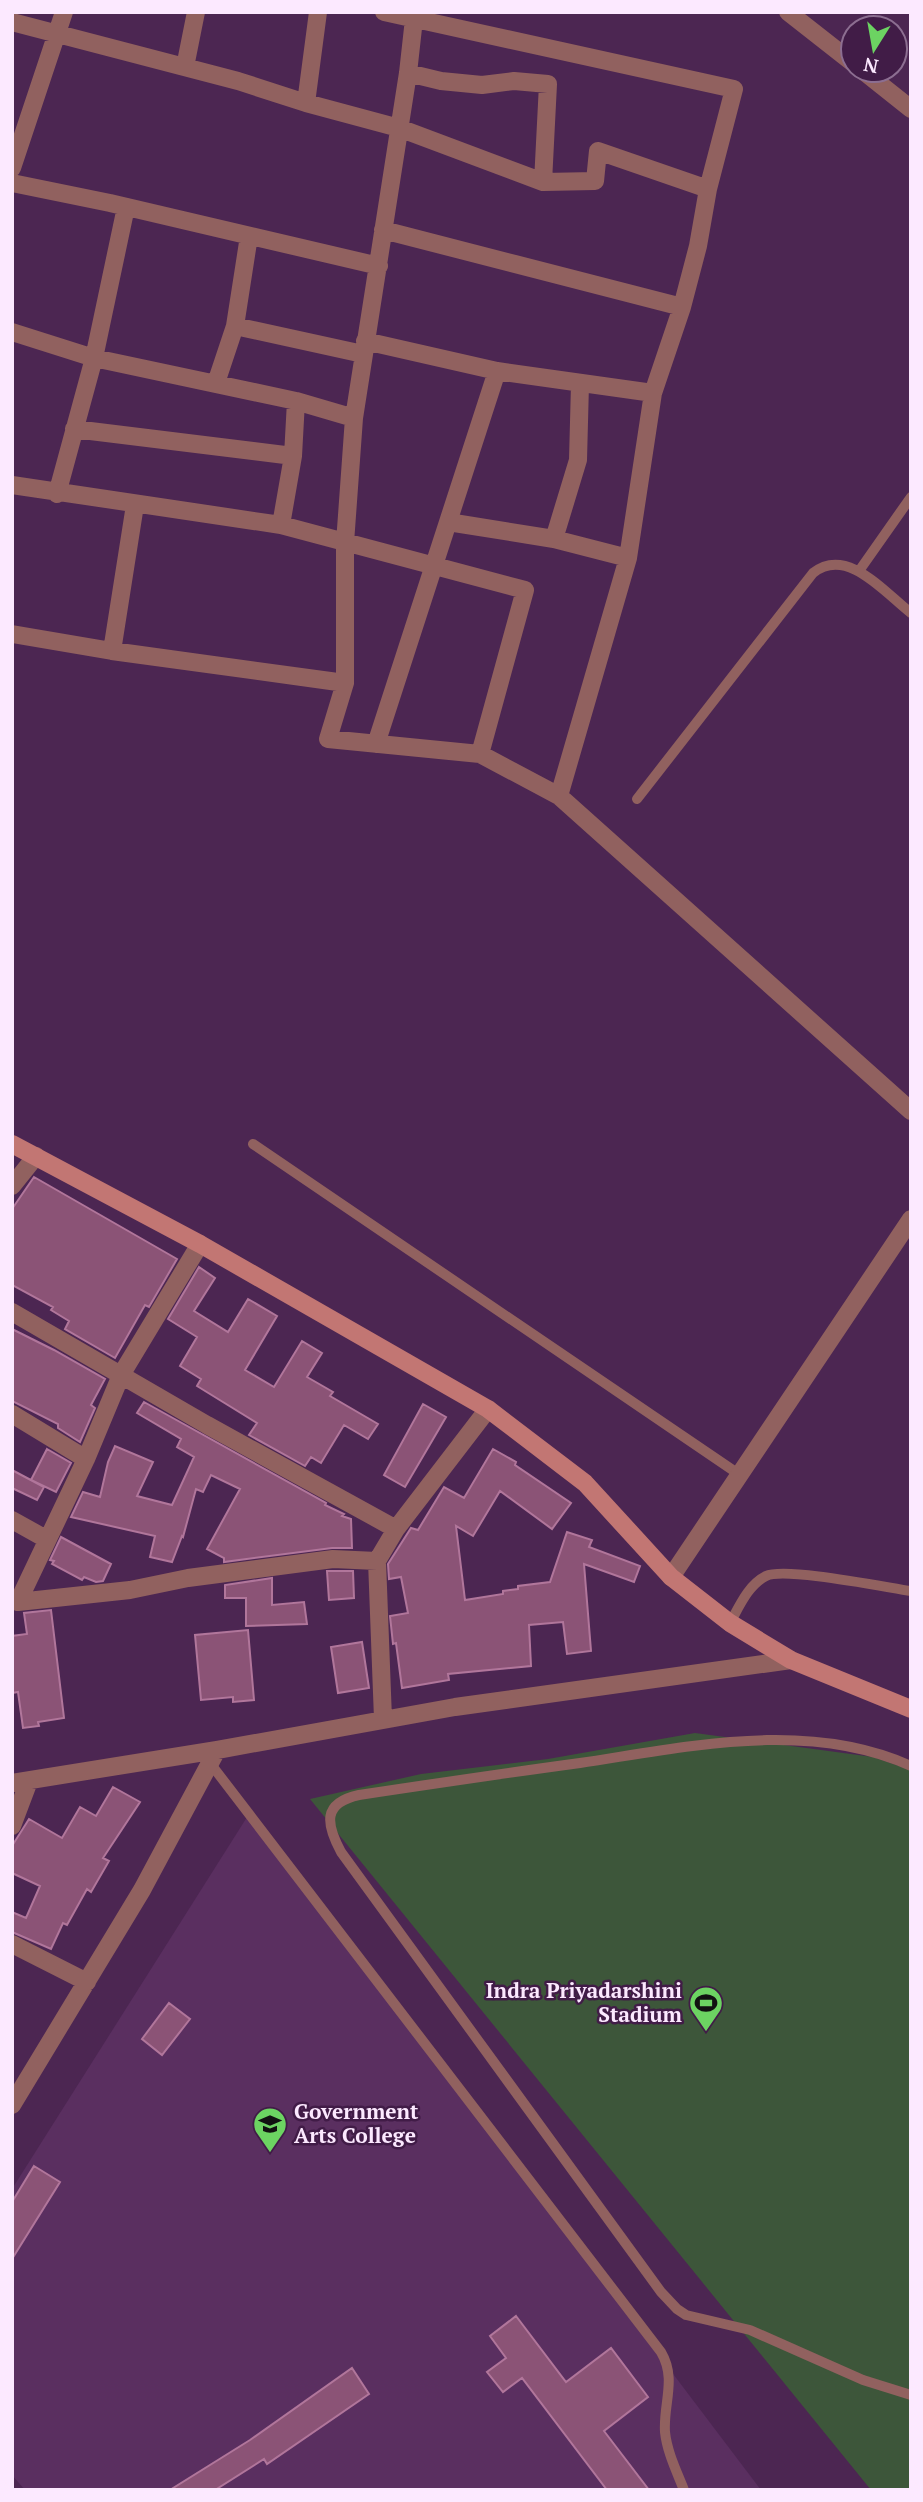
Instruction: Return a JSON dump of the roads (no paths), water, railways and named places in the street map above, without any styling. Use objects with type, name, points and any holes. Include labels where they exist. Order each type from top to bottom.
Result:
[{"type":"main road","points":[[12,1144],[200,1244],[488,1409],[585,1483],[671,1577],[730,1623],[790,1660],[911,1710]]},
{"type":"street","points":[[12,167],[64,12]]},
{"type":"street","points":[[185,67],[196,12]]},
{"type":"street","points":[[306,103],[318,12]]},
{"type":"street","points":[[384,12],[734,89],[682,307],[653,393],[628,558],[559,796]]},
{"type":"street","points":[[788,12],[839,52]]},
{"type":"street","points":[[414,19],[379,266],[354,418],[345,543],[345,683],[328,739],[480,754],[559,796],[911,1111]]},
{"type":"street","points":[[12,22],[238,80],[306,103],[399,128],[543,182],[595,181],[598,151],[708,189]]},
{"type":"street","points":[[408,73],[441,81],[482,85],[514,81],[548,84],[543,182]]},
{"type":"street","points":[[880,84],[911,108]]},
{"type":"street","points":[[12,183],[379,266]]},
{"type":"street","points":[[57,494],[93,358],[127,207]]},
{"type":"street","points":[[383,230],[682,307]]},
{"type":"street","points":[[216,383],[235,326],[249,236]]},
{"type":"street","points":[[235,326],[497,371],[653,393]]},
{"type":"street","points":[[12,332],[93,358],[296,401],[354,418]]},
{"type":"street","points":[[376,744],[497,371]]},
{"type":"street","points":[[554,539],[578,460],[580,384]]},
{"type":"street","points":[[281,525],[293,456],[296,401]]},
{"type":"street","points":[[74,429],[293,456]]},
{"type":"street","points":[[12,485],[57,494],[281,525],[525,590],[480,754]]},
{"type":"street","points":[[112,652],[135,505]]},
{"type":"street","points":[[448,522],[554,539],[628,558]]},
{"type":"street","points":[[12,634],[112,652],[345,683]]},
{"type":"street","points":[[12,1186],[36,1156]]},
{"type":"street","points":[[671,1577],[911,1219]]},
{"type":"street","points":[[15,1600],[86,1459],[121,1375],[200,1244]]},
{"type":"street","points":[[12,1312],[396,1529]]},
{"type":"street","points":[[383,1719],[377,1561],[396,1529],[488,1409]]},
{"type":"street","points":[[12,1414],[86,1459]]},
{"type":"street","points":[[12,1520],[46,1539]]},
{"type":"street","points":[[15,1600],[130,1590],[188,1578],[333,1559],[377,1561]]},
{"type":"street","points":[[12,1826],[21,1782],[213,1756],[383,1719],[455,1707],[790,1660]]},
{"type":"street","points":[[14,2100],[142,1890],[213,1756]]},
{"type":"street","points":[[12,1944],[87,1982]]},
{"type":"lane","points":[[859,571],[911,497]]},
{"type":"lane","points":[[637,799],[813,573],[823,565],[845,564],[859,571],[911,613]]},
{"type":"lane","points":[[253,1144],[740,1475]]},
{"type":"lane","points":[[730,1623],[752,1586],[767,1575],[789,1573],[911,1591]]},
{"type":"lane","points":[[911,1766],[845,1746],[801,1740],[702,1745],[359,1795],[344,1798],[333,1807],[330,1817],[331,1834],[341,1852],[661,2292],[677,2309],[697,2319],[762,2335],[846,2374],[911,2395]]},
{"type":"lane","points":[[213,1756],[662,2352],[670,2382],[665,2432],[684,2490]]},
{"type":"place","name":"Indra Priyadarshini Stadium","points":[[706,2033]]},
{"type":"place","name":"Government Arts College","points":[[270,2154]]}]
